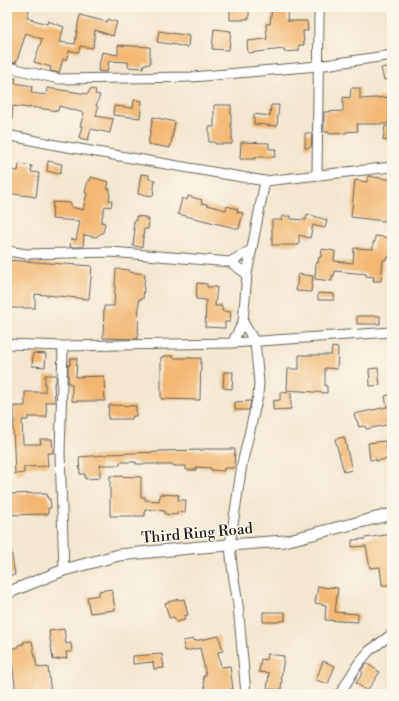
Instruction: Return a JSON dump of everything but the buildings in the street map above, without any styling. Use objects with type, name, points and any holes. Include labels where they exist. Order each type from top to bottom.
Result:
[{"type":"street","points":[[317,176],[320,7]]},
{"type":"street","points":[[7,67],[59,79],[192,77],[318,66],[392,55]]},
{"type":"street","points":[[7,135],[56,145],[265,180],[317,176],[392,166]]},
{"type":"street","points":[[232,343],[243,322],[247,274],[265,180]]},
{"type":"street","points":[[230,262],[251,250]]},
{"type":"street","points":[[7,251],[27,254],[111,252],[230,262],[247,274]]},
{"type":"street","points":[[243,322],[254,342],[259,382],[258,396],[242,464],[230,545],[238,604],[246,694]]},
{"type":"street","points":[[7,344],[63,346],[232,343],[392,332]]},
{"type":"street","points":[[63,346],[60,452],[64,570]]},
{"type":"street","name":"Third Ring Road","points":[[7,593],[64,570],[119,555],[201,546],[285,541],[392,514]]},
{"type":"street","points":[[338,694],[341,692],[358,664],[369,651],[392,634]]}]
